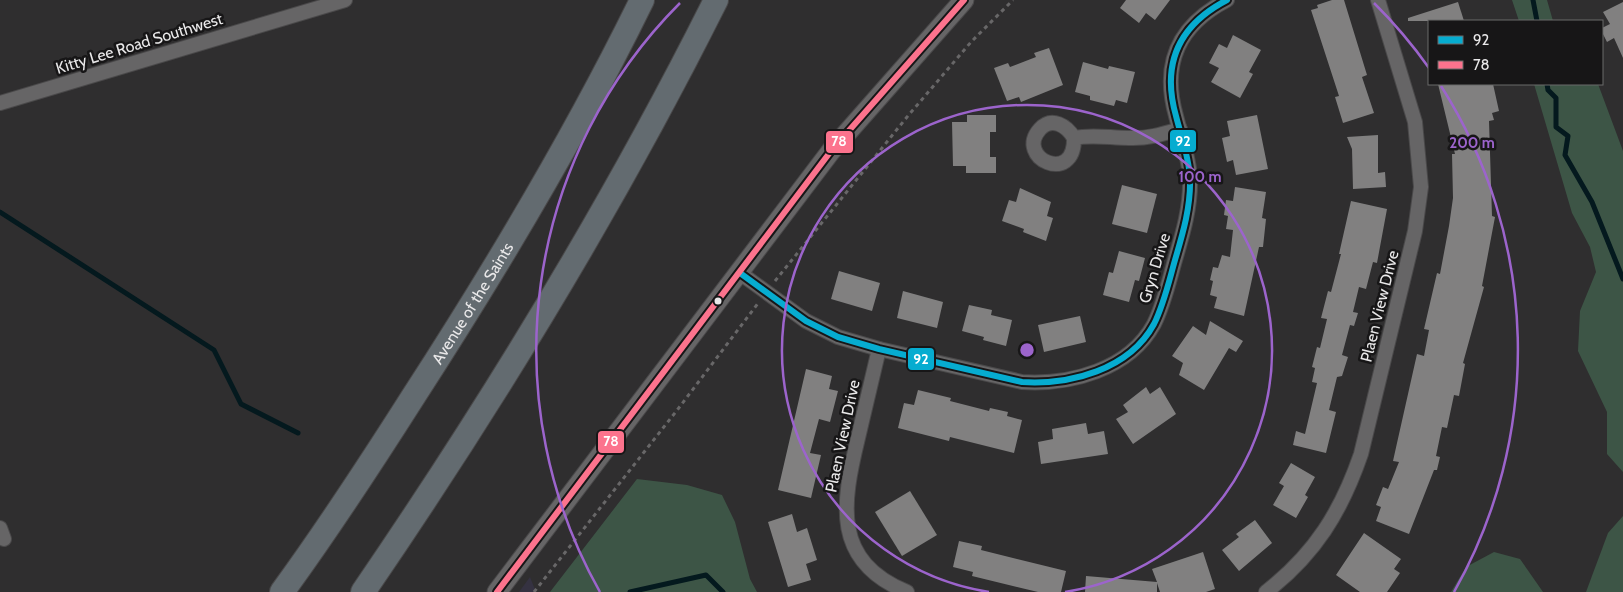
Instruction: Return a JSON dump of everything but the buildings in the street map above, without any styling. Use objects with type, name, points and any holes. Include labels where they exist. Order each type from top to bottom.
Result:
[{"type":"highway","name":"Avenue of the Saints","points":[[283,590],[356,486],[497,266],[567,141],[642,0]]},
{"type":"highway","points":[[363,592],[488,404],[577,259],[626,172],[716,0]]},
{"type":"main road","points":[[497,592],[831,151],[964,0]]},
{"type":"street","name":"Kitty Lee Road Southwest","points":[[0,102],[345,0]]},
{"type":"street","name":"Gryn Drive","points":[[740,273],[820,329],[838,338],[879,349],[1022,382],[1044,383],[1070,380],[1092,374],[1115,362],[1139,343],[1152,326],[1162,308],[1190,200],[1190,177],[1171,89],[1173,64],[1178,43],[1192,23],[1209,9],[1227,0]]},
{"type":"street","name":"Plaen View Drive","points":[[1266,592],[1286,576],[1309,553],[1330,524],[1349,488],[1361,454],[1415,231],[1421,186],[1415,122],[1378,0]]},
{"type":"street","points":[[1074,138],[1090,135],[1131,138],[1147,137],[1180,129]]},
{"type":"street","name":"Plaen View Drive","points":[[879,349],[850,472],[845,510],[848,532],[862,560],[885,581],[907,592]]},
{"type":"shaded area","points":[[530,577],[536,592],[519,592]]},
{"type":"green space","points":[[1512,0],[1547,0],[1553,20],[1519,20]]},
{"type":"green space","points":[[1534,85],[1598,85],[1623,151],[1623,472],[1607,454],[1607,412],[1578,351],[1580,311],[1596,272],[1590,247],[1572,213]]},
{"type":"green space","points":[[637,479],[687,485],[722,495],[735,522],[750,579],[757,592],[550,592]]},
{"type":"green space","points":[[1623,516],[1623,592],[1586,592],[1608,533]]},
{"type":"green space","points":[[1494,552],[1520,559],[1543,592],[1451,592],[1466,567]]},
{"type":"waterway","points":[[1533,0],[1537,20]]},
{"type":"waterway","points":[[1547,85],[1548,90],[1556,98],[1556,127],[1568,136],[1565,155],[1592,202],[1623,279]]},
{"type":"waterway","points":[[0,212],[214,350],[241,404],[298,433]]},
{"type":"waterway","points":[[630,592],[706,575],[723,592]]},
{"type":"transit line","name":"78","points":[[497,592],[831,151],[964,0]]},
{"type":"transit line","name":"92","points":[[740,273],[806,321],[838,337],[879,349],[1022,382],[1059,381],[1097,371],[1114,363],[1130,353],[1143,340],[1154,324],[1161,309],[1186,219],[1190,178],[1172,97],[1171,79],[1173,63],[1178,48],[1186,34],[1197,21],[1210,10],[1227,0]]}]
